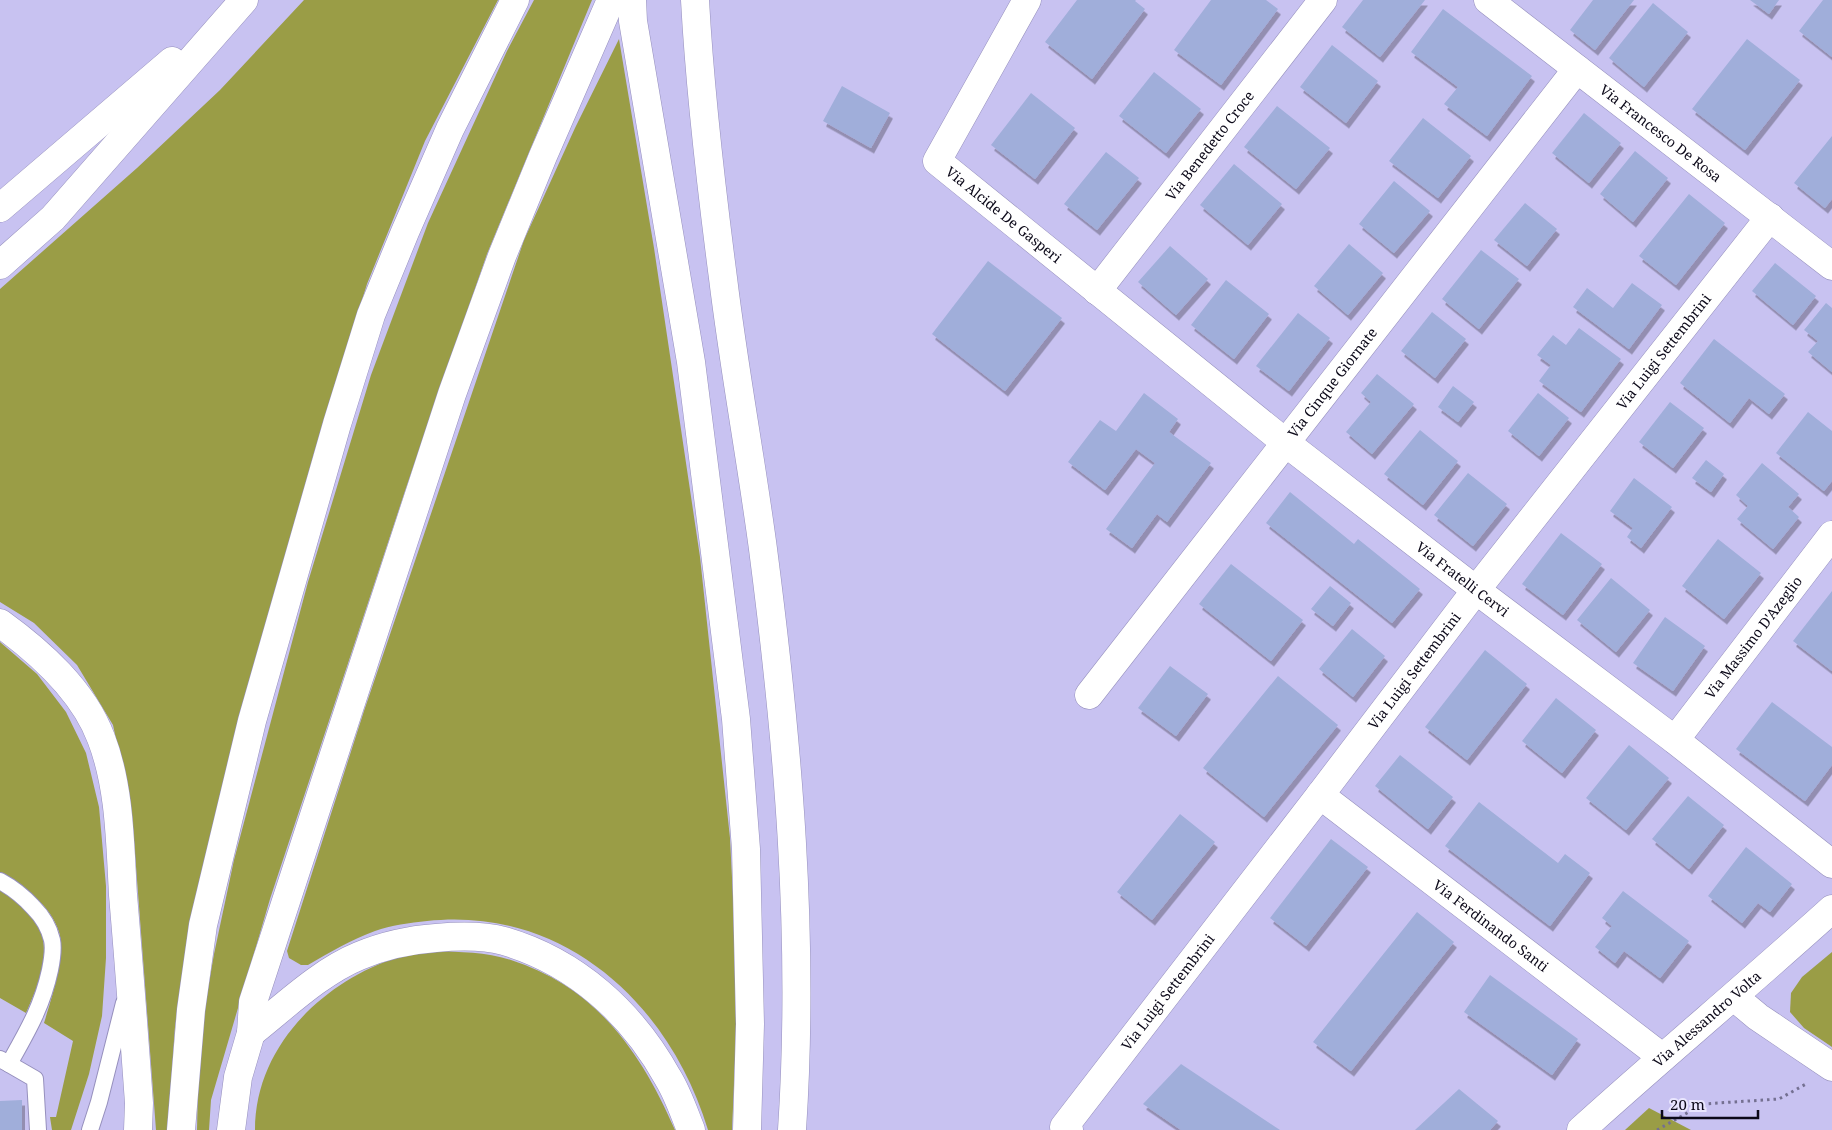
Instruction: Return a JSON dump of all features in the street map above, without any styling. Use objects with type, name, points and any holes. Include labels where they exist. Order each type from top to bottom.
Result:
[{"type":"main road","points":[[0,208],[244,0]]},
{"type":"main road","points":[[0,265],[53,218],[244,0]]},
{"type":"main road","points":[[181,1130],[190,1010],[203,925],[252,721],[337,424],[371,315],[405,232],[450,129],[515,0]]},
{"type":"main road","points":[[231,1130],[238,1077],[252,1033],[253,1002],[452,394],[502,256],[611,0]]},
{"type":"main road","points":[[632,0],[644,88],[691,362],[736,719],[746,850],[750,1024],[747,1130]]},
{"type":"main road","points":[[695,0],[705,126],[723,279],[762,548],[787,766],[794,873],[796,980],[795,1082],[792,1130]]},
{"type":"main road","name":"Via Alcide De Gasperi","points":[[1027,0],[937,162],[1097,291]]},
{"type":"main road","name":"Via Benedetto Croce","points":[[1097,291],[1322,0]]},
{"type":"main road","name":"Via Francesco De Rosa","points":[[1488,0],[1832,266]]},
{"type":"main road","name":"Via Cinque Giornate","points":[[1089,696],[1577,69]]},
{"type":"main road","name":"Via Luigi Settembrini","points":[[1066,1128],[1476,590],[1770,217]]},
{"type":"main road","name":"Via Fratelli Cervi","points":[[1097,291],[1286,443],[1476,590],[1675,740],[1832,864]]},
{"type":"main road","name":"Via Massimo D'Azeglio","points":[[1675,740],[1832,535]]},
{"type":"main road","points":[[0,623],[25,641],[56,670],[81,700],[101,737],[111,773],[118,820],[139,1103],[138,1130]]},
{"type":"main road","name":"Via Ferdinando Santi","points":[[1320,795],[1662,1056]]},
{"type":"main road","name":"Via Alessandro Volta","points":[[1581,1130],[1662,1056],[1734,997],[1832,909]]},
{"type":"main road","points":[[252,1033],[322,978],[357,956],[390,944],[424,939],[462,936],[502,941],[539,954],[579,976],[614,1004],[642,1037],[669,1079],[691,1130]]},
{"type":"main road","points":[[1734,997],[1758,1017],[1826,1063]]},
{"type":"lane","points":[[0,881],[11,886],[27,900],[48,928],[53,942],[53,957],[46,992],[35,1017],[4,1062],[35,1079],[38,1130]]},
{"type":"lane","points":[[90,1130],[130,981]]},
{"type":"path","points":[[1657,1130],[1703,1104],[1779,1099],[1805,1086],[1826,1063]]},
{"type":"shaded area","points":[[304,0],[498,0],[425,141],[367,284],[315,450],[254,665],[189,926],[175,1027],[168,1130],[156,1130],[132,814],[113,725],[77,665],[34,623],[0,602],[0,289],[137,168],[220,90]]},
{"type":"shaded area","points":[[534,0],[592,0],[487,254],[406,488],[270,899],[211,1100],[209,1130],[197,1130],[199,1041],[214,954],[234,860],[308,582],[371,375],[428,223],[507,51]]},
{"type":"shaded area","points":[[619,39],[654,248],[700,557],[730,838],[738,996],[732,1130],[708,1130],[691,1084],[667,1042],[639,1005],[605,973],[566,947],[523,930],[477,921],[427,921],[375,931],[349,942],[308,965],[301,965],[289,958],[287,951],[364,711],[524,240],[575,128]]},
{"type":"shaded area","points":[[0,642],[37,674],[66,712],[86,753],[99,807],[106,886],[106,958],[102,1016],[89,1074],[71,1130],[52,1130],[50,1117],[56,1117],[73,1041],[44,1023],[54,990],[61,953],[59,932],[50,913],[43,905],[27,889],[0,872]]},
{"type":"shaded area","points":[[0,890],[26,907],[36,920],[44,946],[41,972],[26,1013],[0,998]]},
{"type":"shaded area","points":[[435,951],[502,957],[541,972],[568,987],[591,1005],[631,1049],[662,1101],[675,1130],[255,1130],[258,1100],[267,1071],[280,1045],[298,1022],[319,1001],[344,983],[370,968],[402,956]]},
{"type":"shaded area","points":[[1832,952],[1832,1047],[1804,1028],[1790,1012],[1791,993],[1802,977]]},
{"type":"shaded area","points":[[1649,1108],[1691,1130],[1625,1130]]},
{"type":"building","points":[[1077,0],[1136,0],[1145,9],[1092,79],[1045,42]]},
{"type":"building","points":[[1211,0],[1266,0],[1278,9],[1221,85],[1174,50]]},
{"type":"building","points":[[1363,0],[1425,0],[1380,57],[1342,27]]},
{"type":"building","points":[[1593,0],[1634,0],[1595,50],[1570,30]]},
{"type":"building","points":[[1750,0],[1779,0],[1769,14]]},
{"type":"building","points":[[1823,0],[1832,0],[1832,57],[1799,31]]},
{"type":"building","points":[[1653,3],[1688,32],[1644,87],[1609,58]]},
{"type":"building","points":[[1443,9],[1532,76],[1487,136],[1444,104],[1458,87],[1411,52]]},
{"type":"building","points":[[1747,39],[1800,80],[1745,150],[1692,109]]},
{"type":"building","points":[[1332,45],[1378,81],[1346,123],[1300,87]]},
{"type":"building","points":[[1154,72],[1201,109],[1166,153],[1119,116]]},
{"type":"building","points":[[842,86],[890,113],[871,148],[823,121]]},
{"type":"building","points":[[1031,93],[1075,128],[1035,179],[991,145]]},
{"type":"building","points":[[1277,106],[1330,148],[1296,189],[1244,147]]},
{"type":"building","points":[[1584,113],[1621,143],[1589,183],[1552,153]]},
{"type":"building","points":[[1423,118],[1471,156],[1438,198],[1389,161]]},
{"type":"building","points":[[1832,136],[1832,199],[1825,208],[1794,183]]},
{"type":"building","points":[[1635,151],[1668,178],[1633,222],[1600,194]]},
{"type":"building","points":[[1106,152],[1139,178],[1097,230],[1064,204]]},
{"type":"building","points":[[1234,164],[1282,204],[1248,245],[1200,205]]},
{"type":"building","points":[[1394,181],[1430,211],[1394,253],[1359,224]]},
{"type":"building","points":[[1689,194],[1725,223],[1676,285],[1639,256]]},
{"type":"building","points":[[1525,203],[1557,229],[1527,266],[1494,240]]},
{"type":"building","points":[[1349,244],[1383,273],[1348,315],[1314,286]]},
{"type":"building","points":[[1170,246],[1208,279],[1176,315],[1138,282]]},
{"type":"building","points":[[1481,250],[1519,279],[1479,329],[1442,299]]},
{"type":"building","points":[[988,261],[1062,318],[1005,391],[932,334]]},
{"type":"building","points":[[1775,263],[1816,296],[1793,325],[1752,291]]},
{"type":"building","points":[[1226,280],[1269,314],[1234,359],[1191,325]]},
{"type":"building","points":[[1632,283],[1662,305],[1629,349],[1573,307],[1587,288],[1613,308]]},
{"type":"building","points":[[1826,303],[1832,308],[1832,372],[1808,352],[1818,341],[1804,330]]},
{"type":"building","points":[[1432,312],[1466,339],[1435,378],[1401,351]]},
{"type":"building","points":[[1298,313],[1330,338],[1289,391],[1256,366]]},
{"type":"building","points":[[1579,328],[1621,359],[1581,412],[1539,381],[1551,365],[1537,355],[1553,335],[1566,345]]},
{"type":"building","points":[[1714,339],[1785,394],[1769,414],[1749,398],[1730,423],[1680,383]]},
{"type":"building","points":[[1377,374],[1414,404],[1372,454],[1346,432],[1371,402],[1361,393]]},
{"type":"building","points":[[1453,386],[1474,402],[1458,422],[1438,407]]},
{"type":"building","points":[[1144,393],[1178,419],[1169,432],[1211,463],[1167,522],[1157,514],[1132,548],[1106,529],[1155,463],[1136,449],[1105,490],[1068,462],[1100,420],[1116,431]]},
{"type":"building","points":[[1538,393],[1569,418],[1539,456],[1508,431]]},
{"type":"building","points":[[1670,402],[1704,428],[1673,468],[1639,442]]},
{"type":"building","points":[[1808,412],[1832,431],[1832,481],[1824,491],[1776,453]]},
{"type":"building","points":[[1420,430],[1458,461],[1423,505],[1384,474]]},
{"type":"building","points":[[1706,460],[1724,474],[1711,492],[1692,478]]},
{"type":"building","points":[[1762,463],[1799,494],[1788,507],[1799,517],[1773,549],[1737,519],[1748,506],[1736,495]]},
{"type":"building","points":[[1468,473],[1507,504],[1473,546],[1434,515]]},
{"type":"building","points":[[1634,478],[1672,507],[1641,548],[1627,537],[1633,528],[1610,511]]},
{"type":"building","points":[[1290,492],[1354,544],[1358,539],[1420,589],[1392,623],[1266,523]]},
{"type":"building","points":[[1561,533],[1602,564],[1563,615],[1522,584]]},
{"type":"building","points":[[1718,539],[1761,573],[1724,619],[1682,586]]},
{"type":"building","points":[[1231,564],[1303,620],[1271,661],[1199,604]]},
{"type":"building","points":[[1611,578],[1650,610],[1616,652],[1577,620]]},
{"type":"building","points":[[1330,586],[1351,603],[1333,626],[1311,609]]},
{"type":"building","points":[[1832,591],[1832,671],[1793,641]]},
{"type":"building","points":[[1665,617],[1705,646],[1673,691],[1633,663]]},
{"type":"building","points":[[1352,629],[1385,656],[1353,697],[1319,669]]},
{"type":"building","points":[[1485,650],[1527,684],[1467,760],[1425,727]]},
{"type":"building","points":[[1170,666],[1208,694],[1176,736],[1138,708]]},
{"type":"building","points":[[1278,676],[1338,725],[1264,817],[1203,768]]},
{"type":"building","points":[[1556,698],[1596,730],[1562,773],[1522,741]]},
{"type":"building","points":[[1772,702],[1832,747],[1832,765],[1805,801],[1736,749]]},
{"type":"building","points":[[1629,745],[1669,778],[1626,830],[1586,798]]},
{"type":"building","points":[[1400,755],[1453,797],[1428,829],[1375,786]]},
{"type":"building","points":[[1688,796],[1724,825],[1689,869],[1652,839]]},
{"type":"building","points":[[1479,802],[1558,863],[1565,854],[1590,873],[1550,926],[1445,846]]},
{"type":"building","points":[[1180,814],[1215,842],[1152,920],[1117,892]]},
{"type":"building","points":[[1331,839],[1368,867],[1306,946],[1270,918]]},
{"type":"building","points":[[1746,847],[1792,884],[1770,912],[1758,903],[1742,923],[1708,896]]},
{"type":"building","points":[[1623,891],[1689,941],[1660,978],[1624,951],[1615,963],[1595,947],[1612,926],[1602,918]]},
{"type":"building","points":[[1417,912],[1454,942],[1351,1071],[1313,1042]]},
{"type":"building","points":[[1490,975],[1578,1039],[1552,1075],[1464,1012]]},
{"type":"building","points":[[1181,1064],[1280,1130],[1181,1130],[1143,1104]]},
{"type":"building","points":[[1459,1089],[1498,1121],[1490,1130],[1415,1130]]},
{"type":"building","points":[[22,1100],[22,1130],[0,1130],[0,1101]]}]
